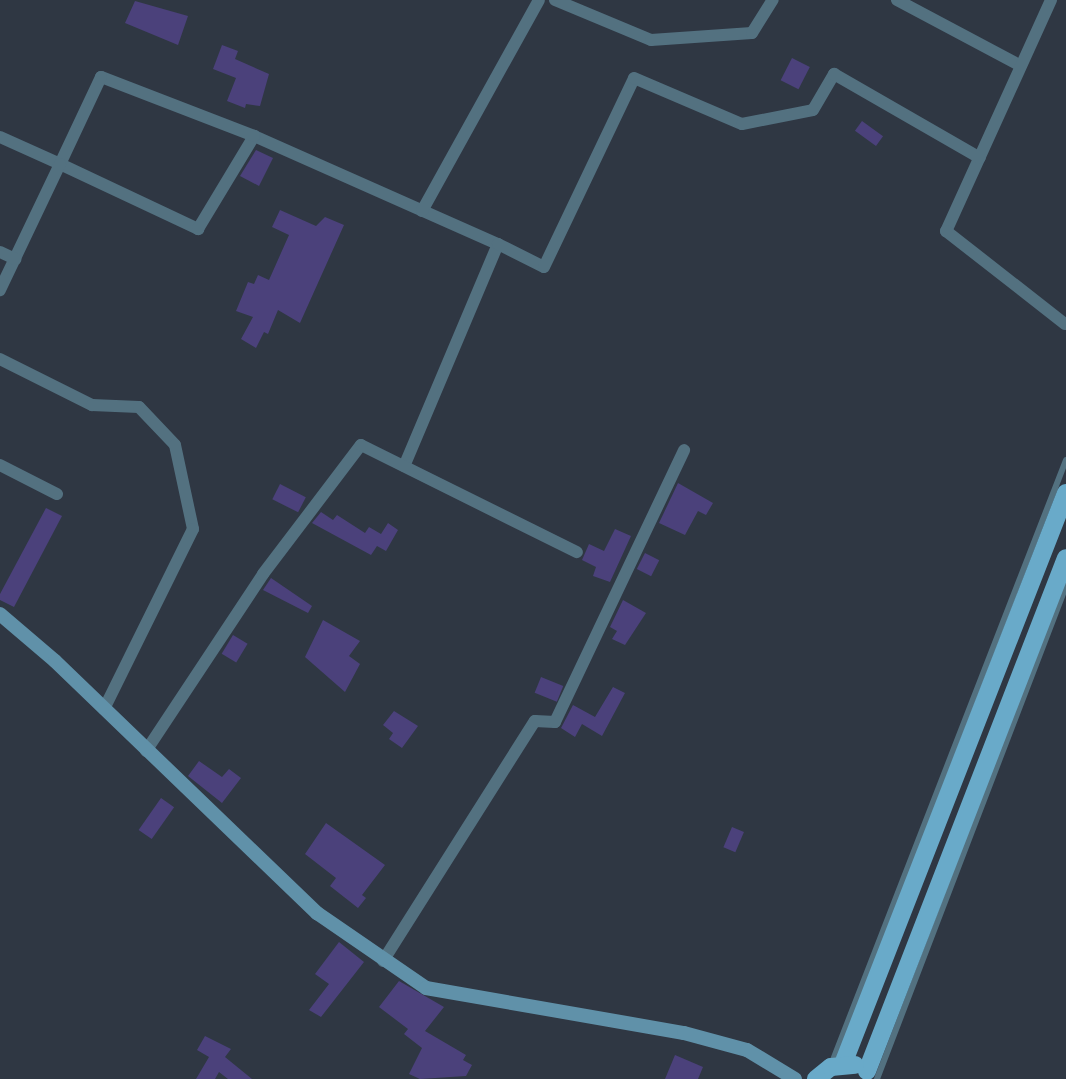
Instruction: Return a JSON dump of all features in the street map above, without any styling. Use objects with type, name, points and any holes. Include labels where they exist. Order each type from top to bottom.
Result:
[{"type":"main road","points":[[816,1079],[837,1065],[1066,493]]},
{"type":"main road","points":[[837,1065],[873,1076],[1066,558]]},
{"type":"street","points":[[422,211],[539,0]]},
{"type":"street","points":[[555,0],[650,40],[752,33],[773,0]]},
{"type":"street","points":[[897,0],[1021,66]]},
{"type":"street","points":[[1051,0],[946,231],[1065,324]]},
{"type":"street","points":[[0,290],[102,77],[254,136],[544,267],[634,78],[742,124],[813,110],[834,74],[980,158]]},
{"type":"street","points":[[0,138],[198,229],[254,136]]},
{"type":"street","points":[[404,466],[498,244]]},
{"type":"street","points":[[0,251],[15,259]]},
{"type":"street","points":[[0,359],[92,405],[139,407],[175,445],[193,529],[104,709]]},
{"type":"street","points":[[146,751],[263,574],[361,445],[577,552]]},
{"type":"street","points":[[383,961],[535,721],[555,722],[684,450]]},
{"type":"street","points":[[0,465],[57,494]]},
{"type":"street","points":[[0,614],[104,709],[317,914],[426,988],[684,1033],[747,1050],[795,1079]]},
{"type":"lane","points":[[837,1065],[1066,460]]},
{"type":"lane","points":[[873,1076],[1066,586]]},
{"type":"building","points":[[135,1],[188,16],[178,45],[125,23]]},
{"type":"building","points":[[222,45],[238,51],[235,59],[269,74],[260,106],[246,104],[245,108],[227,101],[236,78],[213,69]]},
{"type":"building","points":[[792,58],[810,67],[798,89],[781,80]]},
{"type":"building","points":[[862,121],[883,136],[876,146],[855,131]]},
{"type":"building","points":[[256,150],[273,158],[259,186],[240,176]]},
{"type":"building","points":[[280,210],[316,226],[325,217],[344,225],[300,323],[278,310],[268,334],[264,332],[256,348],[241,339],[253,317],[236,311],[248,282],[254,284],[258,275],[269,280],[289,235],[272,227]]},
{"type":"building","points":[[678,483],[713,503],[706,515],[698,511],[685,535],[659,523]]},
{"type":"building","points":[[280,484],[306,497],[298,512],[272,499]]},
{"type":"building","points":[[46,508],[62,516],[14,607],[0,600],[0,594]]},
{"type":"building","points":[[321,512],[333,520],[337,515],[365,533],[369,527],[381,534],[388,523],[398,530],[386,551],[377,546],[371,555],[312,523]]},
{"type":"building","points":[[615,529],[631,536],[610,582],[593,576],[596,567],[582,560],[589,544],[604,551]]},
{"type":"building","points":[[645,553],[659,560],[651,576],[637,569]]},
{"type":"building","points":[[271,578],[312,606],[308,613],[263,590]]},
{"type":"building","points":[[623,600],[646,613],[625,645],[612,639],[617,631],[610,627]]},
{"type":"building","points":[[323,620],[360,641],[349,656],[360,664],[345,692],[305,657]]},
{"type":"building","points":[[233,635],[248,644],[236,663],[222,654]]},
{"type":"building","points":[[541,677],[563,686],[557,702],[535,693]]},
{"type":"building","points":[[613,687],[625,693],[602,736],[582,724],[575,737],[561,728],[573,705],[595,717]]},
{"type":"building","points":[[394,711],[418,726],[402,748],[389,739],[393,733],[383,725]]},
{"type":"building","points":[[199,761],[222,777],[229,769],[241,778],[222,803],[188,776]]},
{"type":"building","points":[[161,798],[174,807],[152,839],[139,830]]},
{"type":"building","points":[[326,823],[385,865],[362,895],[366,898],[358,908],[330,886],[336,878],[305,854]]},
{"type":"building","points":[[732,827],[744,832],[735,852],[723,847]]},
{"type":"building","points":[[339,942],[364,962],[321,1017],[309,1010],[329,984],[315,974]]},
{"type":"building","points":[[399,981],[444,1007],[425,1031],[466,1055],[463,1060],[472,1065],[466,1076],[420,1079],[409,1074],[422,1048],[404,1034],[408,1029],[379,1007]]},
{"type":"building","points":[[205,1036],[231,1049],[225,1057],[252,1079],[228,1079],[219,1072],[215,1079],[196,1079],[209,1057],[197,1050]]},
{"type":"building","points":[[675,1055],[703,1067],[698,1079],[665,1079]]}]
